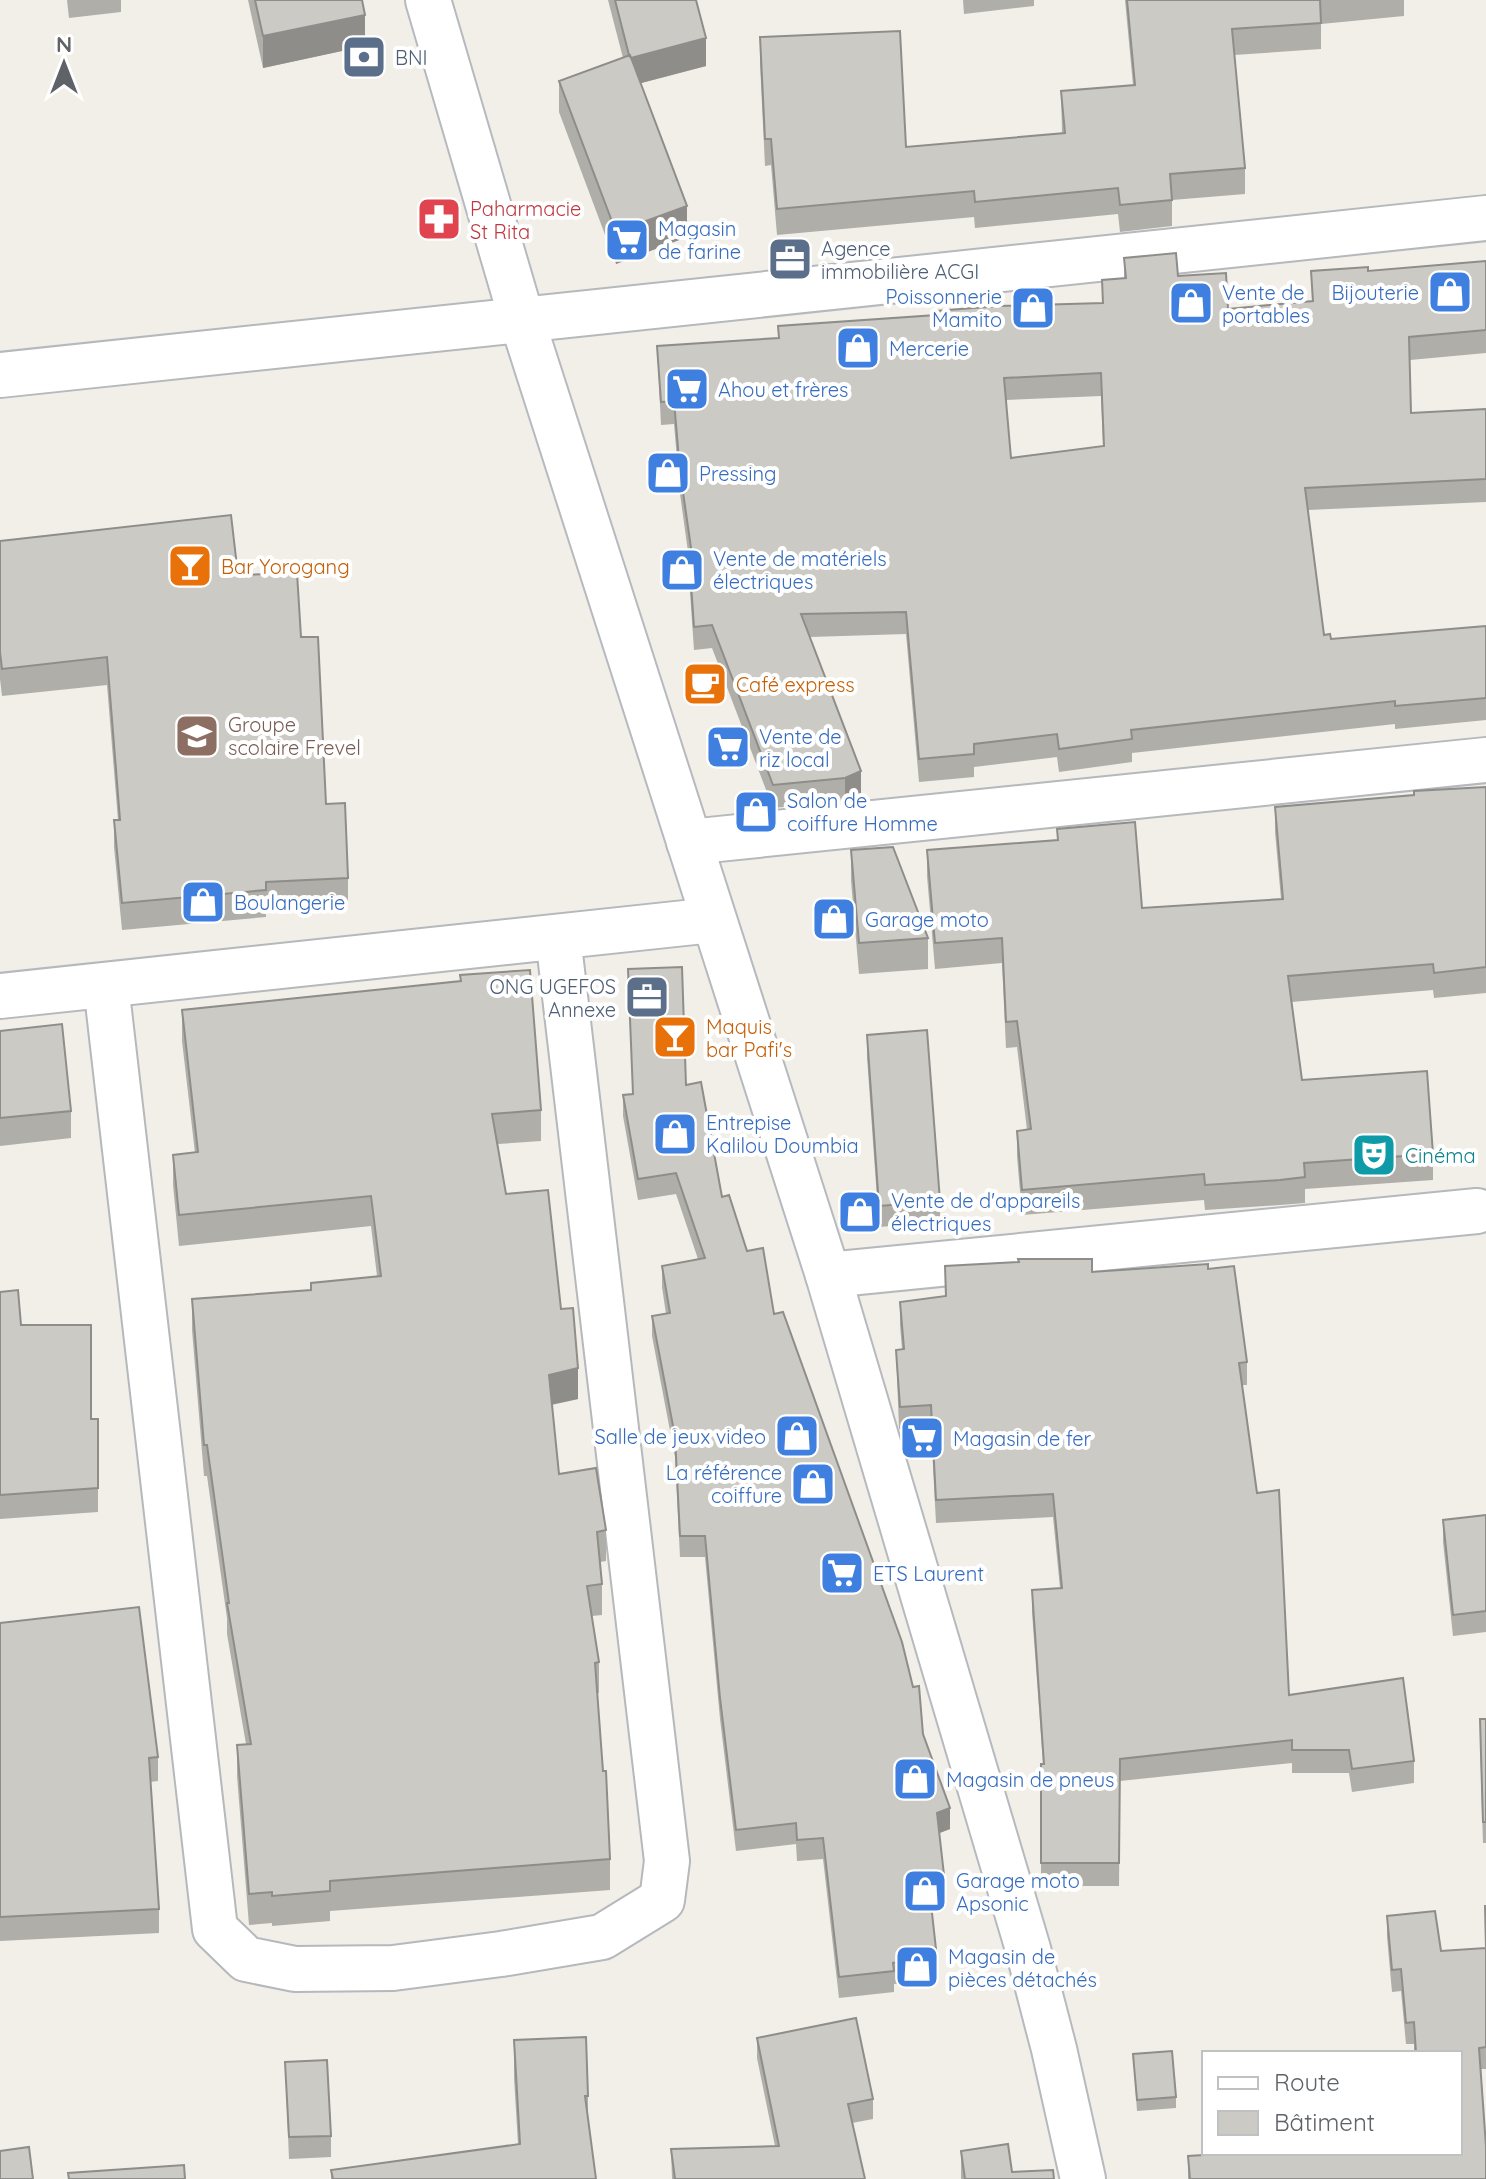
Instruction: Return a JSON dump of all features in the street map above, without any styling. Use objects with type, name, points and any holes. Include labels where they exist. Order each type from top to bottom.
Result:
[{"type":"street","points":[[428,0],[522,320],[828,1275],[1028,1949],[1083,2179]]},
{"type":"street","points":[[0,375],[1486,218]]},
{"type":"street","points":[[689,842],[1486,760]]},
{"type":"street","points":[[0,996],[713,920]]},
{"type":"street","points":[[106,985],[215,1929],[246,1959],[295,1969],[393,1968],[602,1937],[662,1900],[667,1861],[558,937]]},
{"type":"street","points":[[828,1275],[1477,1211]]},
{"type":"building","points":[[255,0],[362,0],[365,15],[263,36]]},
{"type":"building","points":[[615,0],[696,0],[706,38],[631,58]]},
{"type":"building","points":[[1127,0],[1320,0],[1321,23],[1232,29],[1245,168],[1170,174],[1172,200],[1120,205],[1118,188],[975,202],[974,191],[777,209],[771,139],[765,139],[760,37],[900,31],[906,147],[1065,133],[1061,91],[1135,85]]},
{"type":"building","points":[[630,55],[687,206],[616,232],[559,81]]},
{"type":"building","points":[[1176,253],[1178,276],[1226,273],[1228,309],[1313,301],[1311,271],[1368,267],[1368,271],[1486,261],[1486,330],[1409,337],[1411,413],[1486,409],[1486,479],[1305,488],[1324,635],[1330,634],[1331,639],[1486,626],[1486,698],[1395,706],[1395,701],[1131,730],[1132,739],[1059,749],[1057,734],[974,744],[974,754],[919,759],[906,612],[801,614],[861,771],[845,778],[773,785],[712,625],[694,627],[689,555],[692,555],[674,401],[661,402],[657,346],[779,338],[778,326],[936,315],[936,311],[998,306],[1103,303],[1102,280],[1126,278],[1124,258]],"holes":[[[1101,373],[1104,446],[1011,458],[1004,378]]]},
{"type":"building","points":[[231,515],[238,575],[297,573],[301,637],[318,637],[326,804],[345,803],[348,878],[266,882],[266,890],[122,903],[114,820],[120,820],[107,657],[2,669],[0,541]]},
{"type":"building","points":[[1486,787],[1486,967],[1434,973],[1433,964],[1288,976],[1302,1080],[1427,1071],[1433,1154],[1304,1163],[1305,1177],[1280,1180],[1205,1185],[1204,1174],[1022,1190],[1017,1131],[1031,1129],[1017,1021],[1006,1022],[1002,938],[935,943],[927,850],[1058,840],[1057,829],[1135,822],[1142,908],[1283,899],[1275,807],[1414,795],[1414,791]]},
{"type":"building","points":[[893,847],[928,938],[859,943],[851,850]]},
{"type":"building","points":[[682,967],[686,1085],[701,1082],[722,1197],[729,1195],[747,1251],[763,1248],[774,1314],[783,1312],[902,1642],[913,1687],[919,1686],[923,1734],[950,1808],[937,1813],[944,1875],[928,1877],[937,1958],[893,1963],[894,1971],[839,1977],[823,1838],[797,1840],[796,1823],[736,1830],[705,1536],[680,1536],[675,1436],[652,1316],[670,1313],[662,1266],[705,1258],[676,1173],[638,1179],[623,1095],[633,1094],[628,969]]},
{"type":"building","points":[[530,970],[541,1110],[492,1114],[506,1194],[548,1190],[561,1309],[573,1308],[578,1368],[549,1375],[559,1474],[596,1468],[606,1530],[597,1532],[602,1584],[587,1586],[599,1662],[595,1663],[603,1771],[606,1771],[610,1859],[330,1881],[330,1891],[272,1896],[272,1892],[249,1894],[237,1745],[251,1744],[227,1603],[207,1445],[204,1445],[192,1299],[311,1290],[311,1283],[381,1276],[371,1196],[179,1215],[173,1155],[198,1152],[182,1010],[461,981],[460,975]]},
{"type":"building","points":[[62,1024],[71,1111],[0,1118],[0,1031]]},
{"type":"building","points":[[927,1030],[940,1201],[879,1206],[867,1035]]},
{"type":"building","points":[[1018,1259],[1092,1259],[1092,1272],[1208,1264],[1208,1269],[1234,1266],[1247,1362],[1239,1363],[1257,1493],[1279,1490],[1289,1695],[1403,1678],[1414,1761],[1352,1769],[1349,1750],[1292,1750],[1292,1740],[1120,1759],[1119,1863],[1041,1863],[1041,1764],[1044,1764],[1032,1590],[1062,1588],[1053,1494],[936,1500],[931,1405],[900,1407],[896,1350],[904,1349],[900,1302],[946,1296],[945,1266],[1019,1262]]},
{"type":"building","points":[[18,1290],[21,1325],[91,1325],[91,1419],[98,1419],[98,1488],[0,1495],[0,1292]]},
{"type":"building","points":[[1486,1515],[1486,1611],[1453,1615],[1443,1520]]},
{"type":"building","points":[[139,1607],[158,1757],[149,1758],[159,1909],[0,1917],[0,1623]]},
{"type":"building","points":[[1480,1719],[1486,1719],[1486,1822],[1483,1822]]},
{"type":"building","points":[[1435,1911],[1441,1951],[1486,1948],[1486,2047],[1479,2048],[1486,2179],[1190,2179],[1188,2156],[1462,2155],[1462,2051],[1416,2051],[1414,2022],[1406,2023],[1401,1969],[1392,1970],[1387,1916]]},
{"type":"building","points":[[856,2018],[873,2099],[848,2104],[865,2179],[675,2179],[671,2149],[779,2146],[757,2038]]},
{"type":"building","points":[[586,2037],[588,2096],[585,2096],[596,2179],[333,2179],[331,2170],[520,2144],[514,2040]]},
{"type":"building","points":[[1172,2051],[1176,2097],[1137,2100],[1133,2054]]},
{"type":"building","points":[[327,2060],[331,2136],[289,2137],[285,2062]]},
{"type":"building","points":[[1008,2144],[1012,2172],[1053,2170],[1054,2179],[965,2179],[961,2151]]},
{"type":"building","points":[[29,2147],[33,2179],[0,2179],[0,2151]]},
{"type":"building","points":[[184,2165],[185,2179],[69,2179],[68,2173]]},
{"type":"place","name":"BNI","points":[[364,57]]},
{"type":"place","name":"Paharmacie St Rita","points":[[439,219]]},
{"type":"place","name":"Magasin de farine","points":[[627,240]]},
{"type":"place","name":"Agence immobilière ACGI","points":[[790,259]]},
{"type":"place","name":"Bijouterie","points":[[1450,292]]},
{"type":"place","name":"Vente de portables","points":[[1191,303]]},
{"type":"place","name":"Poissonnerie Mamito","points":[[1033,308]]},
{"type":"place","name":"Mercerie","points":[[858,348]]},
{"type":"place","name":"Ahou et frères","points":[[687,389]]},
{"type":"place","name":"Pressing","points":[[668,473]]},
{"type":"place","name":"Bar Yorogang","points":[[190,566]]},
{"type":"place","name":"Vente de matériels électriques","points":[[682,570]]},
{"type":"place","name":"Café express","points":[[705,684]]},
{"type":"place","name":"Groupe scolaire Frevel","points":[[197,736]]},
{"type":"place","name":"Vente de riz local","points":[[728,747]]},
{"type":"place","name":"Salon de coiffure Homme","points":[[756,812]]},
{"type":"place","name":"Boulangerie","points":[[203,902]]},
{"type":"place","name":"Garage moto","points":[[834,919]]},
{"type":"place","name":"ONG UGEFOS Annexe","points":[[647,997]]},
{"type":"place","name":"Maquis bar Pafi's","points":[[675,1037]]},
{"type":"place","name":"Entrepise Kalilou Doumbia","points":[[675,1134]]},
{"type":"place","name":"Cinéma","points":[[1374,1155]]},
{"type":"place","name":"Vente de d'appareils électriques","points":[[860,1212]]},
{"type":"place","name":"Salle de jeux video","points":[[797,1436]]},
{"type":"place","name":"Magasin de fer","points":[[922,1438]]},
{"type":"place","name":"La référence coiffure","points":[[813,1484]]},
{"type":"place","name":"ETS Laurent","points":[[842,1573]]},
{"type":"place","name":"Magasin de pneus","points":[[915,1779]]},
{"type":"place","name":"Garage moto Apsonic","points":[[925,1891]]},
{"type":"place","name":"Magasin de pièces détachés","points":[[917,1967]]}]
